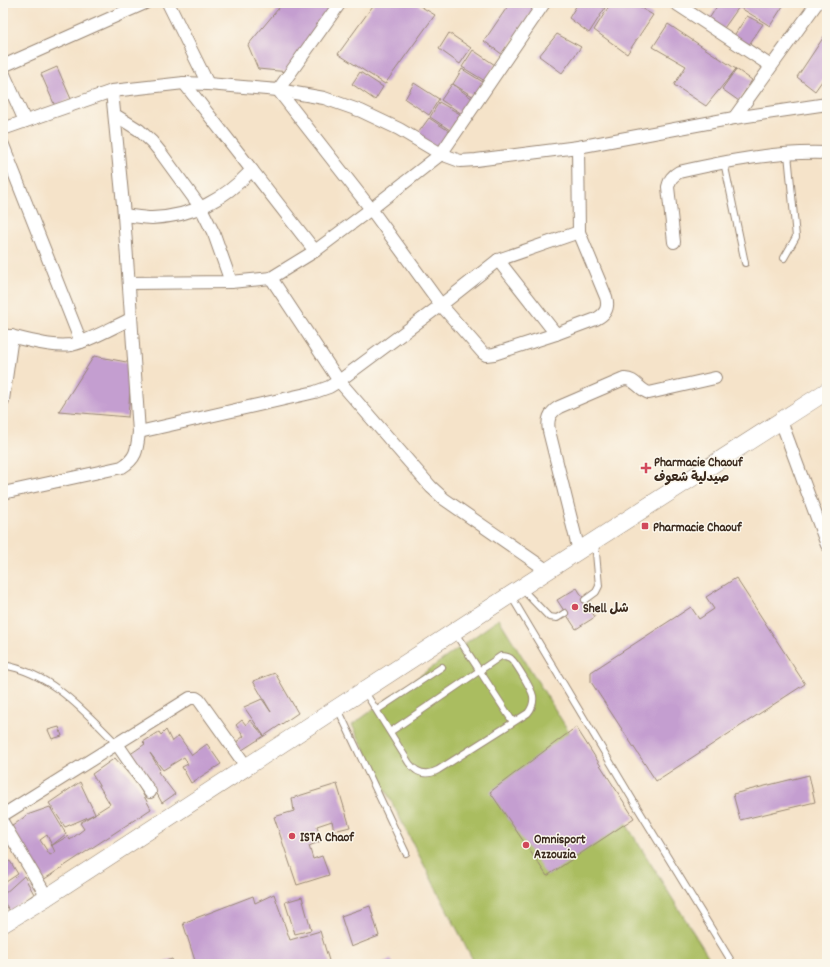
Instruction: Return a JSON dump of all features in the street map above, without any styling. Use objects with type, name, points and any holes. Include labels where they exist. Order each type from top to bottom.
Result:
[{"type":"street","points":[[3,66],[145,3]]},
{"type":"street","points":[[168,3],[208,84]]},
{"type":"street","points":[[278,90],[340,3]]},
{"type":"street","points":[[129,283],[231,282],[271,278],[315,251],[440,154],[544,3]]},
{"type":"street","points":[[675,3],[771,66]]},
{"type":"street","points":[[734,118],[817,3]]},
{"type":"street","points":[[3,72],[25,121]]},
{"type":"street","points":[[184,83],[315,251]]},
{"type":"street","points":[[3,129],[112,91],[184,83],[208,84],[278,90],[324,98],[361,111],[399,129],[440,154],[460,161],[578,147],[734,118],[827,104]]},
{"type":"street","points":[[278,90],[371,209],[441,305],[486,355],[556,334],[596,319],[602,316],[606,310],[608,304],[606,297],[579,232],[578,147]]},
{"type":"street","points":[[3,493],[122,467],[130,462],[135,454],[139,432],[124,215],[112,91]]},
{"type":"street","points":[[114,115],[139,130],[152,142],[201,208],[214,234],[231,282]]},
{"type":"street","points":[[3,145],[81,342]]},
{"type":"street","points":[[674,242],[668,187],[669,181],[673,175],[679,172],[724,162],[788,154],[827,153]]},
{"type":"street","points":[[124,215],[150,218],[176,216],[201,208],[220,198],[252,170]]},
{"type":"street","points":[[139,432],[315,392],[329,387],[441,305],[498,260],[579,232]]},
{"type":"street","points":[[498,260],[556,334]]},
{"type":"street","points":[[271,278],[339,381],[431,487],[444,499],[548,571]]},
{"type":"street","points":[[3,400],[8,335],[63,346],[81,342],[131,318]]},
{"type":"street","points":[[579,551],[549,431],[548,419],[550,414],[559,407],[624,379],[632,380],[642,391],[649,393],[715,378]]},
{"type":"street","points":[[3,924],[47,897],[515,591],[827,391]]},
{"type":"street","points":[[781,421],[827,545]]},
{"type":"street","points":[[3,815],[187,699],[193,698],[199,700],[246,766]]},
{"type":"street","points":[[117,744],[150,792]]},
{"type":"street","points":[[3,823],[47,897]]},
{"type":"lane","points":[[784,258],[796,237],[788,154]]},
{"type":"lane","points":[[724,162],[746,263]]},
{"type":"lane","points":[[585,600],[596,592],[599,586],[595,540]]},
{"type":"lane","points":[[515,591],[549,617],[557,618],[565,613]]},
{"type":"lane","points":[[515,591],[638,809],[733,964]]},
{"type":"lane","points":[[454,632],[513,722]]},
{"type":"lane","points":[[364,690],[412,768],[422,774],[428,774],[438,770],[528,713],[534,702],[533,695],[531,689],[512,659],[501,656],[390,732]]},
{"type":"lane","points":[[3,665],[25,671],[44,680],[63,692],[76,702],[117,744]]},
{"type":"lane","points":[[376,710],[442,667]]},
{"type":"lane","points":[[337,708],[406,853]]},
{"type":"green space","name":"Omnisport Azzouzia","points":[[499,619],[713,964],[475,964],[352,725]]},
{"type":"building","points":[[283,3],[336,3],[289,72],[258,69],[248,45]]},
{"type":"building","points":[[375,3],[415,3],[435,15],[385,84],[338,54]]},
{"type":"building","points":[[510,3],[538,3],[503,55],[484,41]]},
{"type":"building","points":[[578,3],[592,3],[605,8],[589,33],[569,18]]},
{"type":"building","points":[[611,3],[632,3],[653,15],[627,54],[594,30]]},
{"type":"building","points":[[719,3],[785,3],[770,26],[739,7],[722,31],[707,22]]},
{"type":"building","points":[[747,16],[763,24],[748,46],[733,37]]},
{"type":"building","points":[[668,24],[736,69],[706,106],[674,85],[686,66],[653,47]]},
{"type":"building","points":[[827,32],[827,74],[815,91],[797,77]]},
{"type":"building","points":[[449,33],[471,48],[460,64],[439,49]]},
{"type":"building","points":[[557,34],[581,47],[562,73],[539,56]]},
{"type":"building","points":[[473,50],[495,65],[485,81],[462,67]]},
{"type":"building","points":[[57,67],[71,99],[55,106],[41,74]]},
{"type":"building","points":[[462,69],[483,82],[474,97],[453,84]]},
{"type":"building","points":[[736,69],[752,80],[739,101],[722,89]]},
{"type":"building","points":[[360,72],[383,87],[375,100],[352,84]]},
{"type":"building","points":[[414,83],[439,99],[429,115],[405,99]]},
{"type":"building","points":[[452,84],[473,99],[462,114],[441,100]]},
{"type":"building","points":[[439,102],[460,114],[450,130],[430,117]]},
{"type":"building","points":[[429,118],[449,131],[439,149],[416,136]]},
{"type":"building","points":[[94,356],[132,363],[128,417],[59,411]]},
{"type":"building","points":[[736,578],[805,684],[656,781],[591,682],[591,672],[691,607],[699,619],[714,609],[706,597]]},
{"type":"building","name":"Shell شل","points":[[577,588],[595,617],[576,629],[557,600]]},
{"type":"building","points":[[275,673],[298,713],[264,736],[244,707],[262,699],[271,712],[253,681]]},
{"type":"building","points":[[242,720],[246,725],[250,720],[264,736],[239,752],[235,743],[244,736],[236,725]]},
{"type":"building","points":[[59,727],[62,736],[52,739],[48,730]]},
{"type":"building","points":[[576,727],[634,818],[547,876],[490,792]]},
{"type":"building","points":[[166,730],[172,742],[179,736],[192,755],[207,744],[221,764],[191,783],[182,767],[188,764],[184,757],[163,770],[150,753],[160,770],[158,772],[175,794],[162,803],[148,777],[146,779],[129,755],[145,744],[143,742],[159,732],[161,735]]},
{"type":"building","points":[[115,758],[138,785],[151,809],[43,880],[11,827],[27,815],[50,807],[66,834],[52,845],[68,836],[70,840],[84,829],[80,823],[110,804],[92,774]],"holes":[[[47,835],[55,852],[50,855],[40,840]]]},
{"type":"building","points":[[809,775],[815,802],[740,820],[733,794]]},
{"type":"building","points":[[80,782],[95,814],[65,827],[49,803]]},
{"type":"building","points":[[337,784],[350,827],[334,831],[332,821],[317,826],[321,841],[309,846],[313,859],[322,856],[329,875],[297,885],[274,817],[294,811],[292,798]]},
{"type":"building","points":[[10,861],[18,874],[3,884],[3,865]]},
{"type":"building","points":[[24,876],[34,894],[10,911],[3,901],[3,895]]},
{"type":"building","points":[[274,894],[290,940],[320,931],[330,964],[196,964],[183,923],[253,896],[255,903]]},
{"type":"building","points":[[302,897],[311,930],[295,934],[285,902]]},
{"type":"building","points":[[370,906],[379,936],[351,947],[341,916]]},
{"type":"building","points":[[172,959],[174,964],[156,964]]},
{"type":"building","points":[[391,959],[393,964],[379,964]]},
{"type":"place","name":"Pharmacie Chaouf صيدلية شعوف","points":[[646,468]]},
{"type":"place","name":"Pharmacie Chaouf","points":[[645,526]]},
{"type":"place","name":"Shell شل","points":[[575,607]]},
{"type":"place","name":"ISTA Chaof","points":[[292,836]]},
{"type":"place","name":"Omnisport Azzouzia","points":[[526,845]]}]
